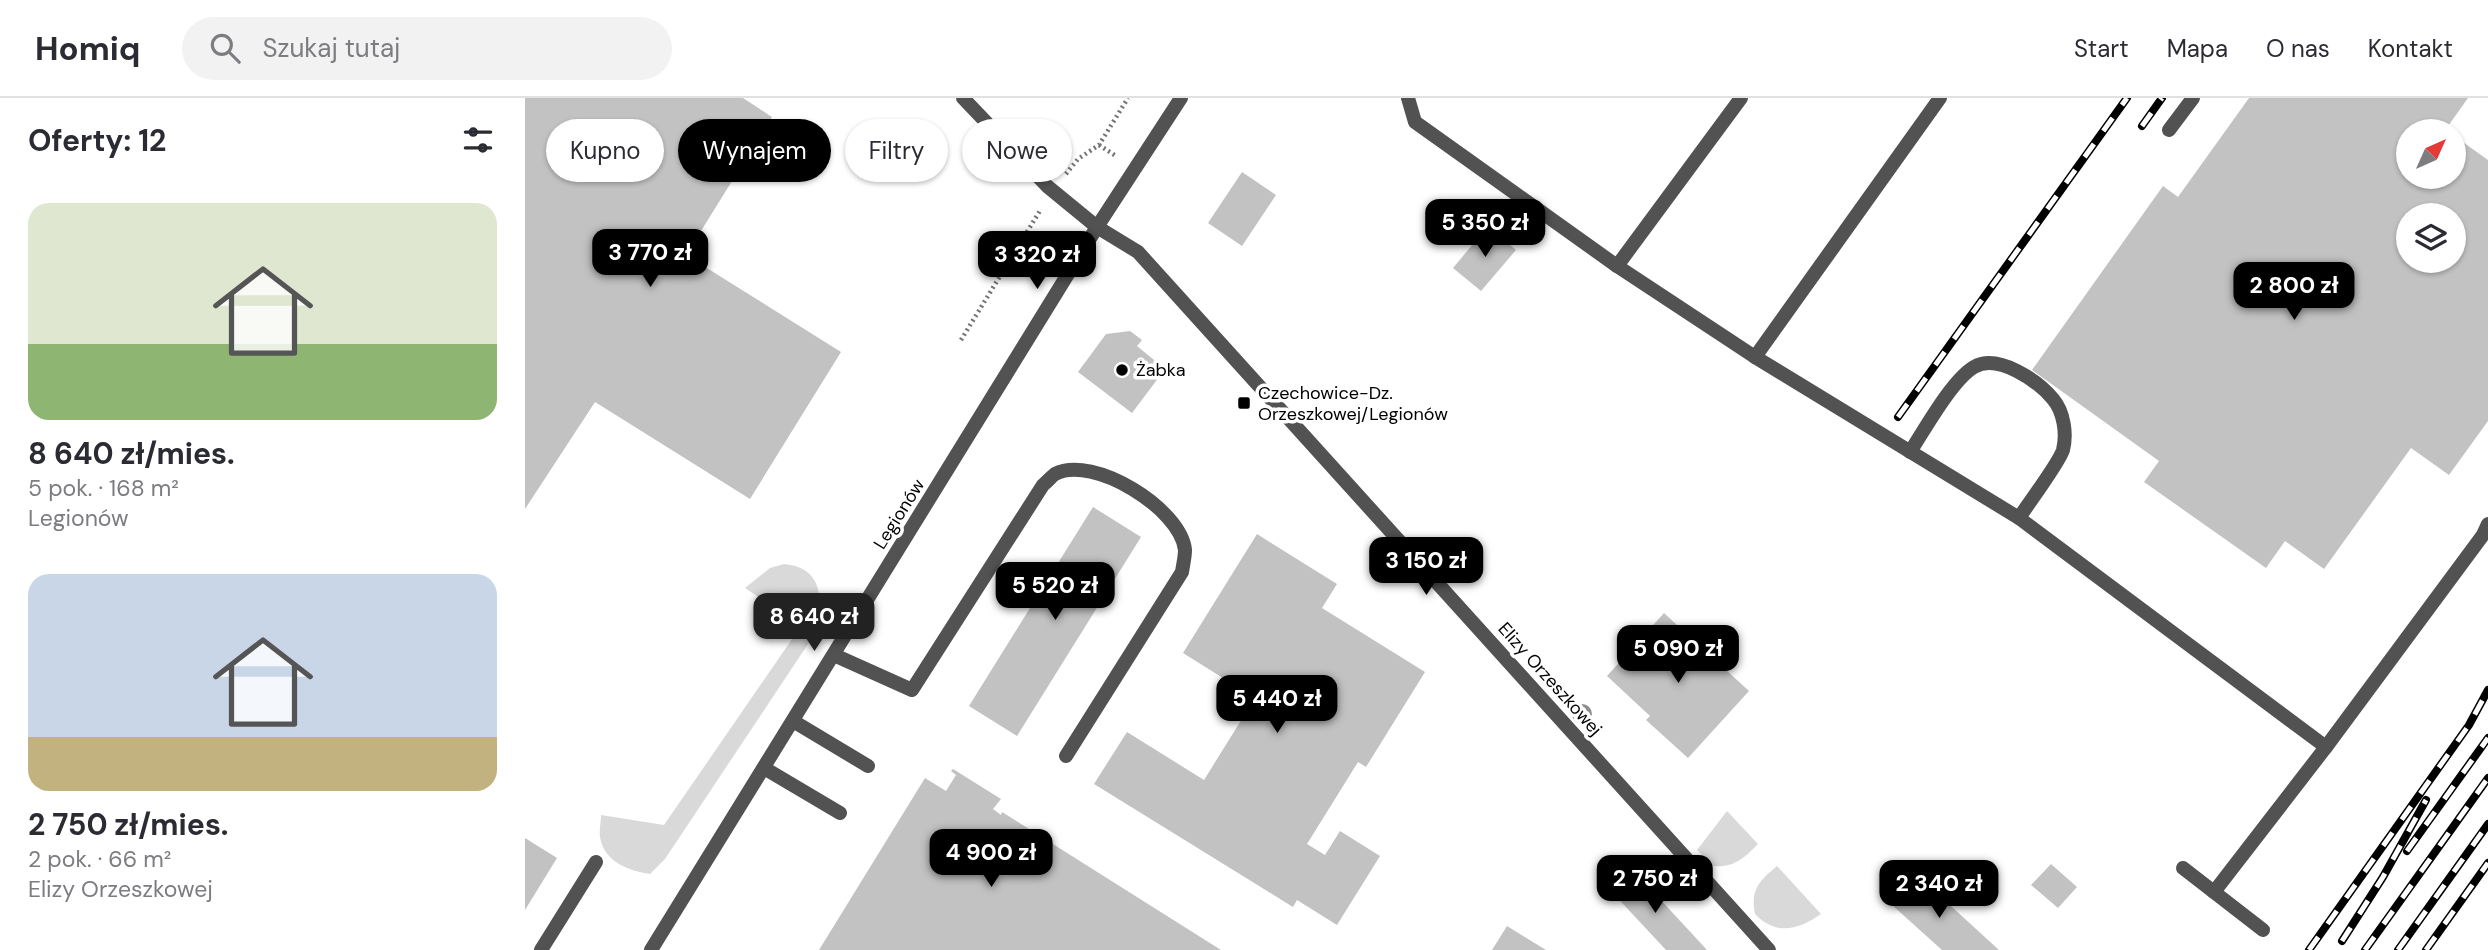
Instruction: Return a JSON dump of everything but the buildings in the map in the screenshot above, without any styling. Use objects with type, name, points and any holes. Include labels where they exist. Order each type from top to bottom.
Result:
[{"type":"street","name":"Elizy Orzeszkowej","points":[[963,98],[1053,191],[1097,227],[1137,252],[1769,950]]},
{"type":"street","name":"Legionów","points":[[651,950],[1097,227],[1181,98]]},
{"type":"street","points":[[1408,98],[1415,122],[1616,266],[1755,357],[2019,518],[2326,747]]},
{"type":"street","points":[[1616,266],[1741,98]]},
{"type":"street","points":[[1755,357],[1940,98]]},
{"type":"street","points":[[2169,130],[2193,98]]},
{"type":"street","points":[[1910,452],[1959,380],[1976,365],[2000,363],[2027,376],[2054,400],[2065,425],[2062,452],[2019,518]]},
{"type":"street","points":[[834,655],[912,690],[1043,485],[1056,474],[1074,471],[1093,473],[1121,483],[1164,512],[1179,534],[1185,550],[1182,572],[1066,755]]},
{"type":"street","points":[[2214,892],[2326,747],[2483,535],[2488,524]]},
{"type":"street","points":[[793,721],[868,766]]},
{"type":"street","points":[[764,768],[840,813]]},
{"type":"street","points":[[541,950],[596,862]]},
{"type":"street","points":[[2183,868],[2263,930]]},
{"type":"path","points":[[961,340],[1053,191],[1078,159],[1099,145],[1128,98]]},
{"type":"path","points":[[1099,145],[1122,159]]},
{"type":"shaded area","points":[[784,564],[808,572],[818,589],[820,600],[814,635],[665,859],[650,874],[619,864],[602,846],[601,815],[664,825],[801,626],[745,588],[770,568]]},
{"type":"shaded area","points":[[1727,811],[1758,844],[1738,861],[1713,866],[1697,850]]},
{"type":"shaded area","points":[[1777,866],[1821,914],[1796,927],[1779,928],[1771,926],[1755,914],[1754,898],[1757,887]]},
{"type":"railway","points":[[1898,417],[2127,98]]},
{"type":"railway","points":[[2142,126],[2162,98]]},
{"type":"railway","points":[[2309,950],[2469,725],[2488,690]]},
{"type":"railway","points":[[2407,851],[2488,738]]},
{"type":"railway","points":[[2365,950],[2488,778]]},
{"type":"railway","points":[[2342,941],[2383,877],[2426,800]]},
{"type":"railway","points":[[2398,950],[2488,824]]},
{"type":"railway","points":[[2426,950],[2488,863]]},
{"type":"place","name":"Żabka","points":[[1122,370]]},
{"type":"place","name":"Czechowice-Dz. Orzeszkowej/Legionów","points":[[1244,403]]}]
